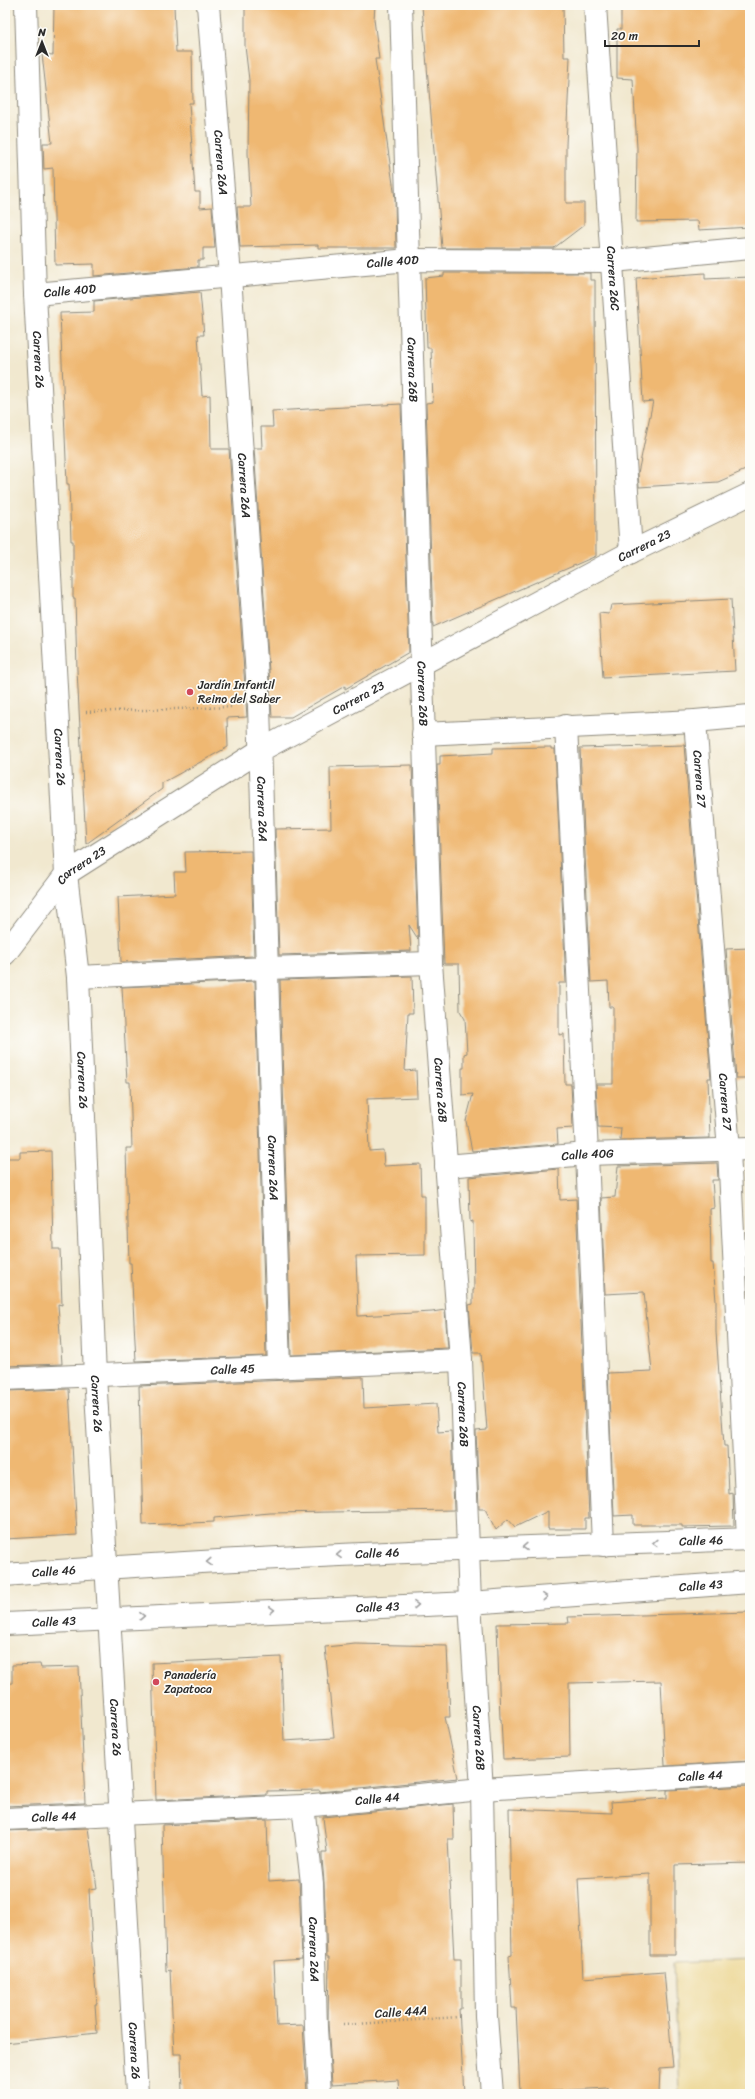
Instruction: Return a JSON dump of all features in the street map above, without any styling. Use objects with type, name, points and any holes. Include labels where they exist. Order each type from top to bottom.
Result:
[{"type":"street","name":"Carrera 26","points":[[26,5],[35,294],[66,874],[78,977],[95,1375],[137,2094]]},
{"type":"street","name":"Carrera 26A","points":[[208,5],[230,276],[259,706],[279,1368]]},
{"type":"street","name":"Carrera 26B","points":[[401,5],[420,664],[431,964],[461,1360],[470,1603],[482,1789],[486,2016],[492,2094]]},
{"type":"street","name":"Carrera 26C","points":[[595,5],[631,552]]},
{"type":"street","name":"Calle 40D","points":[[35,294],[409,260],[613,261],[750,248]]},
{"type":"street","name":"Carrera 23","points":[[5,954],[66,874],[261,750],[631,552],[750,494]]},
{"type":"street","points":[[695,721],[750,716]]},
{"type":"street","name":"Carrera 26B","points":[[423,734],[695,721]]},
{"type":"street","name":"Carrera 27","points":[[695,721],[740,1150],[749,1539]]},
{"type":"street","points":[[566,726],[588,1154],[603,1545]]},
{"type":"street","points":[[78,977],[268,968],[431,964]]},
{"type":"street","name":"Calle 40G","points":[[446,1166],[588,1154],[740,1150]]},
{"type":"street","name":"Calle 45","points":[[5,1380],[461,1360]]},
{"type":"street","name":"Calle 46","points":[[5,1575],[107,1567],[469,1549],[749,1539]]},
{"type":"street","name":"Calle 43","points":[[5,1624],[109,1618],[470,1603],[750,1582]]},
{"type":"street","name":"Calle 44","points":[[5,1819],[304,1806],[482,1789],[750,1773]]},
{"type":"street","name":"Carrera 26A","points":[[304,1806],[312,1883],[316,2026],[320,2094]]},
{"type":"path","name":"Carrera 26","points":[[58,713],[259,706]]},
{"type":"path","name":"Calle 44A","points":[[316,2026],[486,2016]]},
{"type":"sand","points":[[750,1960],[750,2094],[679,2094],[674,1963]]},
{"type":"building","points":[[54,5],[174,5],[176,52],[192,52],[193,103],[189,103],[195,192],[200,192],[200,208],[212,207],[215,248],[203,248],[203,260],[198,260],[198,267],[94,276],[94,264],[55,265],[53,168],[44,169],[43,143],[52,143],[42,54],[53,55]]},
{"type":"building","points":[[245,5],[375,5],[374,19],[379,59],[375,59],[395,198],[396,248],[318,248],[318,245],[240,247],[237,207],[251,207],[248,153],[249,80],[245,46]]},
{"type":"building","points":[[505,5],[563,5],[564,57],[570,57],[566,145],[566,203],[584,203],[584,225],[554,248],[442,248],[422,6],[505,7]]},
{"type":"building","points":[[621,5],[748,5],[750,227],[699,230],[698,221],[636,222],[637,148],[633,79],[617,78],[617,29],[621,29]]},
{"type":"building","points":[[444,273],[590,273],[590,280],[595,280],[596,556],[433,627],[426,403],[433,402],[431,348],[427,348],[425,278],[444,276]]},
{"type":"building","points":[[705,273],[705,279],[750,277],[750,468],[718,482],[639,487],[638,473],[653,401],[643,402],[636,278]]},
{"type":"building","points":[[200,292],[204,335],[198,335],[202,396],[210,395],[211,449],[229,449],[247,717],[227,718],[228,747],[162,783],[162,789],[86,844],[77,670],[75,598],[73,598],[73,541],[71,541],[69,484],[67,484],[60,313],[94,312],[94,301]]},
{"type":"building","points":[[401,404],[409,652],[345,689],[345,686],[291,717],[272,717],[254,448],[262,448],[261,427],[273,427],[272,411]]},
{"type":"building","points":[[731,599],[735,671],[603,678],[599,613],[609,614],[611,605]]},
{"type":"building","points":[[684,745],[711,1078],[708,1078],[710,1138],[620,1140],[621,1128],[598,1127],[596,1084],[613,1084],[613,1007],[609,1007],[608,981],[591,982],[580,748]]},
{"type":"building","points":[[551,747],[551,749],[555,749],[566,983],[559,983],[559,1035],[564,1034],[565,1084],[571,1084],[573,1128],[557,1129],[558,1144],[472,1151],[466,1121],[473,1094],[462,1095],[462,1068],[464,1068],[464,1054],[467,1053],[465,1019],[460,1011],[459,964],[444,964],[437,765],[440,765],[440,756],[493,753],[493,748]]},
{"type":"building","points":[[412,765],[418,939],[409,925],[411,951],[279,955],[275,829],[331,828],[330,767]]},
{"type":"building","points":[[251,851],[254,956],[121,962],[118,897],[175,894],[174,872],[186,872],[185,852]]},
{"type":"building","points":[[750,948],[750,1078],[736,1078],[726,949]]},
{"type":"building","points":[[412,976],[413,1013],[408,1013],[405,1071],[416,1070],[417,1097],[367,1099],[369,1151],[383,1150],[384,1166],[420,1164],[421,1195],[425,1195],[425,1255],[356,1256],[358,1316],[445,1310],[448,1348],[291,1355],[280,980]]},
{"type":"building","points":[[255,981],[266,1356],[136,1361],[131,1263],[129,1263],[126,1148],[132,1148],[130,1082],[127,1082],[122,987]]},
{"type":"building","points":[[51,1151],[53,1249],[60,1249],[62,1305],[58,1304],[62,1364],[5,1366],[5,1158],[20,1158],[20,1152]]},
{"type":"building","points":[[717,1163],[718,1180],[712,1180],[714,1208],[710,1209],[711,1263],[713,1263],[716,1301],[716,1332],[724,1446],[727,1446],[729,1494],[733,1493],[734,1526],[682,1527],[682,1525],[633,1525],[633,1515],[614,1516],[608,1373],[652,1371],[644,1292],[605,1294],[601,1198],[615,1197],[618,1166]]},
{"type":"building","points":[[559,1169],[560,1200],[576,1199],[589,1518],[585,1518],[585,1529],[548,1529],[548,1511],[515,1527],[508,1519],[496,1530],[485,1509],[479,1509],[476,1431],[487,1430],[481,1353],[473,1353],[469,1305],[473,1304],[474,1290],[473,1221],[470,1222],[469,1177]]},
{"type":"building","points":[[363,1377],[364,1408],[436,1404],[438,1432],[451,1431],[454,1510],[270,1513],[214,1518],[214,1522],[143,1525],[139,1386]]},
{"type":"building","points":[[69,1389],[77,1535],[5,1539],[5,1391]]},
{"type":"building","points":[[750,1612],[750,1761],[665,1766],[661,1681],[569,1683],[570,1757],[503,1759],[500,1719],[497,1624],[569,1623],[568,1617]]},
{"type":"building","points":[[355,1644],[447,1646],[450,1717],[445,1717],[458,1778],[320,1792],[320,1790],[267,1791],[267,1795],[156,1800],[152,1663],[281,1657],[284,1741],[334,1738],[325,1647]]},
{"type":"building","points":[[40,1664],[41,1668],[79,1667],[85,1803],[5,1806],[5,1684],[12,1683],[12,1665]]},
{"type":"building","points":[[750,1786],[750,1863],[675,1865],[675,1955],[650,1955],[650,1874],[578,1878],[583,1978],[664,1972],[673,2067],[660,2068],[659,2094],[608,2094],[608,2088],[520,2093],[516,2008],[512,2008],[509,1956],[512,1955],[509,1809],[612,1813],[611,1802],[667,1798],[667,1790]]},
{"type":"building","points":[[453,1804],[454,1839],[448,1839],[454,1959],[461,1959],[461,2009],[459,2009],[464,2094],[399,2094],[398,2080],[332,2084],[328,2023],[329,1957],[327,1957],[322,1858],[322,1852],[327,1852],[323,1817]]},
{"type":"building","points":[[267,1820],[269,1881],[299,1879],[302,1959],[274,1961],[277,2026],[303,2025],[307,2094],[182,2094],[181,2054],[174,2054],[170,1970],[166,1971],[162,1825]]},
{"type":"building","points":[[88,1828],[97,1888],[89,1889],[97,2004],[95,2004],[97,2033],[5,2043],[5,1831]]},
{"type":"place","name":"Jardín Infantil Reino del Saber","points":[[190,692]]},
{"type":"place","name":"Panadería Zapatoca","points":[[156,1682]]}]
